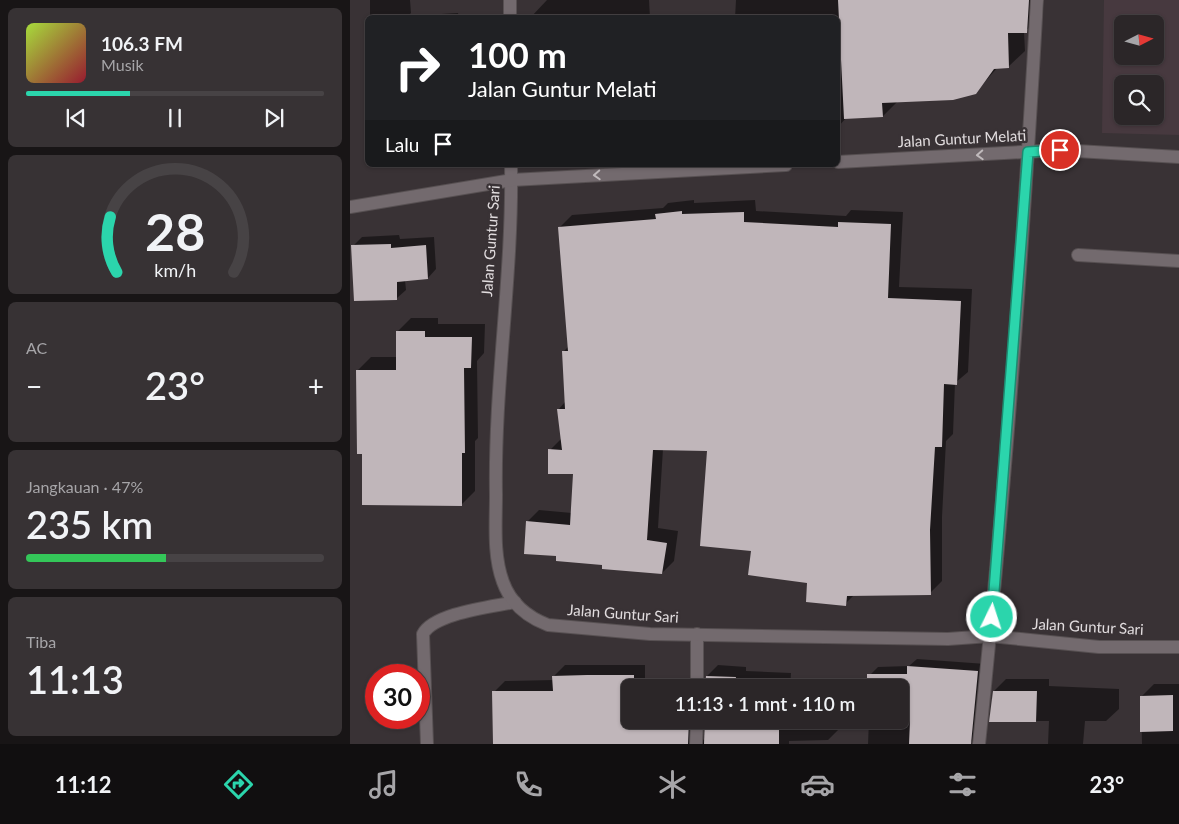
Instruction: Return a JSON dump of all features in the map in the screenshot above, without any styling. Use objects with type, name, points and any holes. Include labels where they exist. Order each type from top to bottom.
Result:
[{"type":"street","points":[[510,0],[510,15]]},
{"type":"street","points":[[979,744],[990,636],[1028,152],[1037,0]]},
{"type":"street","name":"Jalan Guntur Melati","points":[[840,162],[1060,150],[1179,157]]},
{"type":"street","name":"Jalan Guntur Sari","points":[[512,167],[495,464],[497,560],[504,584],[519,609],[533,619],[548,625],[650,634],[909,639],[990,636],[1099,647],[1179,647]]},
{"type":"street","points":[[350,207],[512,180],[749,167]]},
{"type":"street","points":[[1078,255],[1179,261]]},
{"type":"street","points":[[427,744],[423,634],[426,627],[438,620],[515,602]]},
{"type":"street","points":[[697,634],[697,679]]},
{"type":"street","points":[[696,729],[696,744]]},
{"type":"shaded area","points":[[1104,0],[1179,0],[1179,135],[1102,133]]},
{"type":"building","points":[[838,0],[1029,0],[1027,33],[1008,33],[1009,68],[994,69],[976,94],[953,100],[882,103],[883,117],[844,119]]},
{"type":"building","points":[[682,211],[682,214],[744,212],[744,222],[838,227],[838,222],[891,224],[888,298],[961,301],[957,385],[944,384],[942,447],[935,447],[930,530],[931,595],[847,596],[846,606],[806,602],[807,583],[748,575],[751,551],[700,546],[707,451],[653,450],[647,540],[667,543],[662,574],[602,569],[602,565],[556,561],[556,556],[524,554],[526,521],[570,525],[573,474],[548,474],[548,449],[562,450],[557,409],[565,409],[562,351],[568,351],[558,227],[656,219],[655,214]]},
{"type":"building","points":[[391,244],[391,248],[426,245],[428,279],[397,282],[397,300],[354,301],[351,245]]},
{"type":"building","points":[[396,331],[425,331],[425,337],[472,337],[471,368],[464,368],[465,453],[462,453],[462,506],[362,505],[362,454],[357,454],[356,370],[396,370]]},
{"type":"building","points":[[907,666],[978,671],[971,744],[909,744],[909,679],[867,679],[867,674],[907,674]]},
{"type":"building","points":[[634,675],[634,679],[621,679],[621,729],[689,729],[688,744],[493,744],[492,691],[553,691],[552,676]]},
{"type":"building","points":[[706,676],[736,677],[736,679],[706,679]]},
{"type":"building","points":[[993,691],[1037,691],[1036,722],[989,722]]},
{"type":"building","points":[[1173,695],[1173,731],[1140,732],[1140,696]]},
{"type":"building","points":[[705,729],[779,729],[779,744],[704,744]]},
{"type":"route","points":[[992,617],[1028,152],[1060,150]]}]
